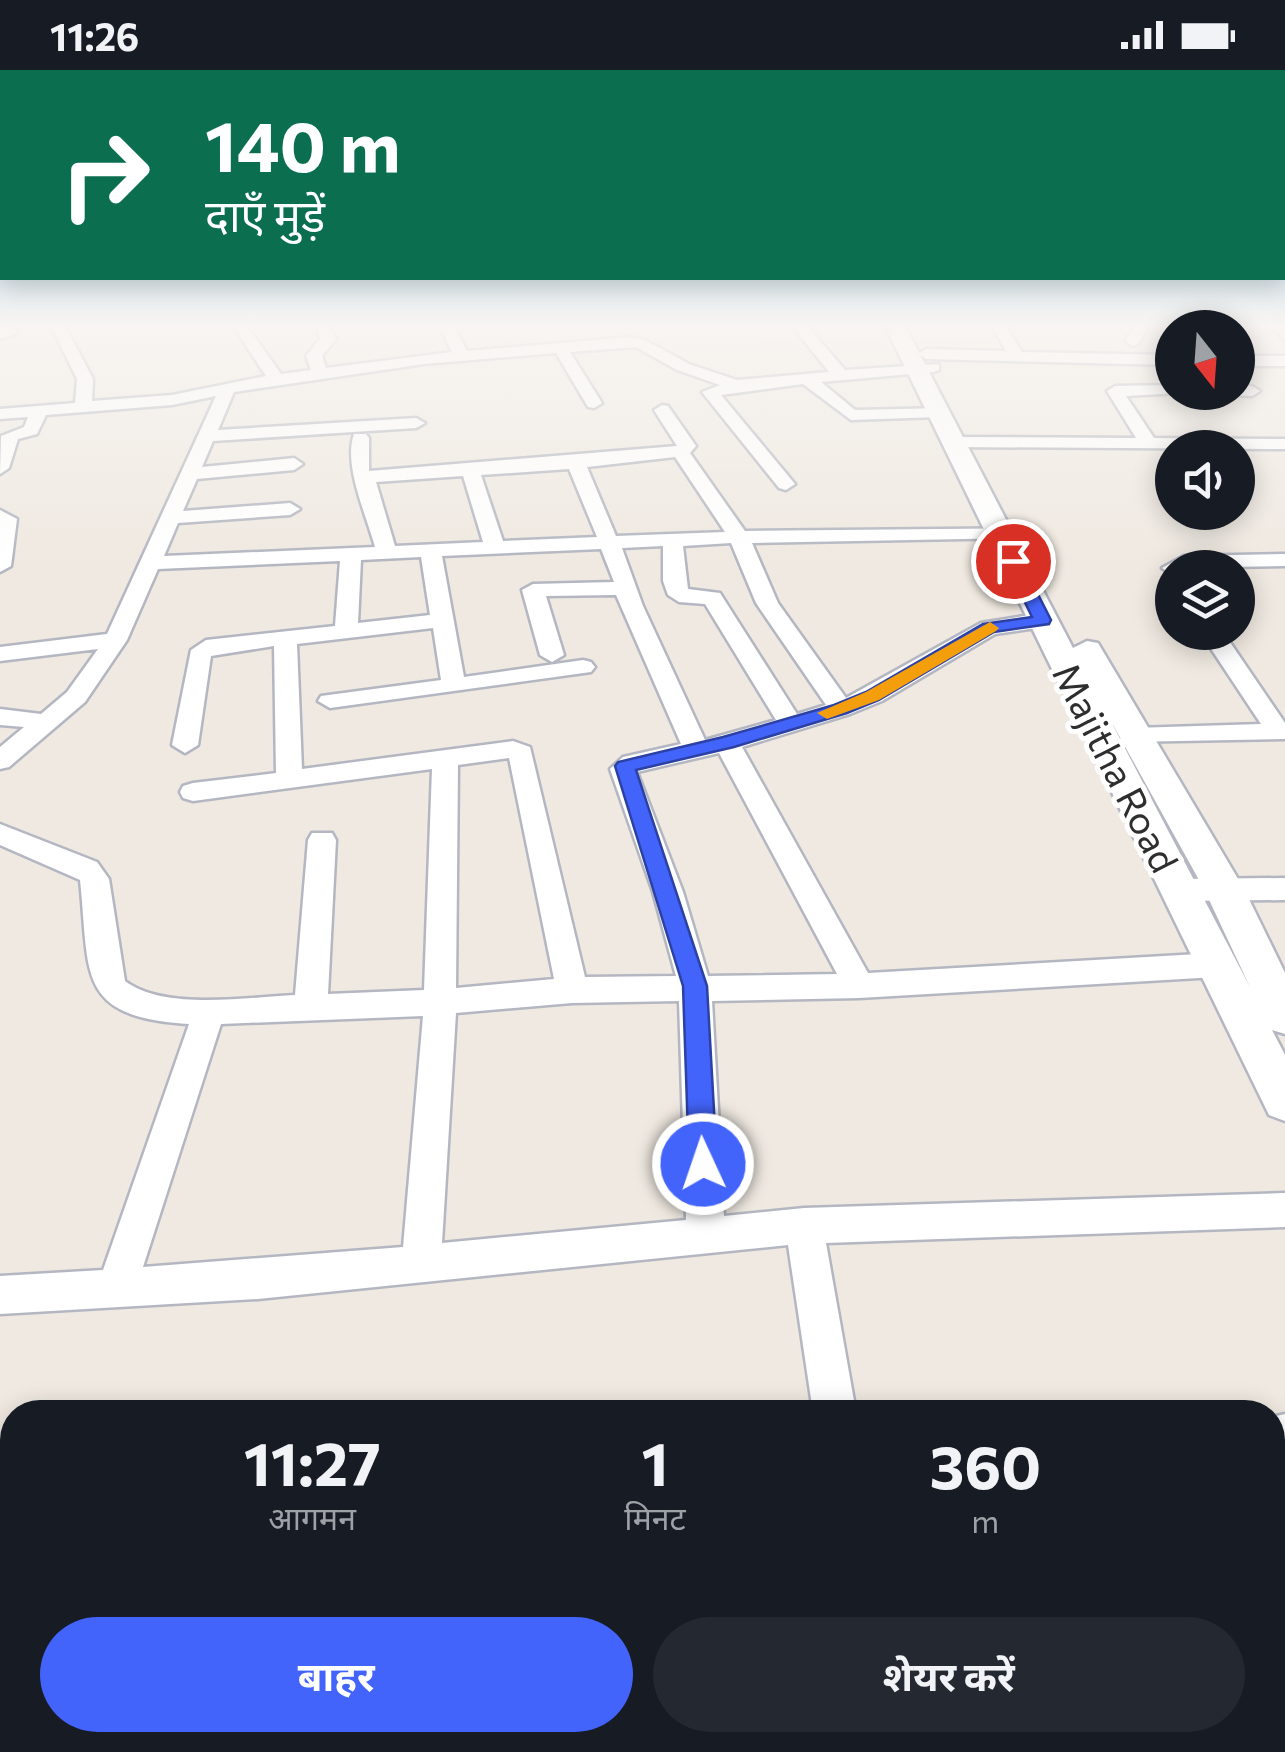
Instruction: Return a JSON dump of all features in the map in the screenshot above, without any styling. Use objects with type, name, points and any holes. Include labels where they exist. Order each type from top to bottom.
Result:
[{"type":"main road","name":"Majitha Road","points":[[944,404],[956,432]]},
{"type":"main road","name":"Majitha Road","points":[[944,404],[1011,532],[1224,890],[1285,1017]]},
{"type":"main road","name":"Majitha Road","points":[[1011,532],[1043,620],[1285,1101]]},
{"type":"street","points":[[0,414],[114,404]]},
{"type":"street","points":[[0,761],[86,687],[116,640],[220,404]]},
{"type":"street","points":[[720,404],[786,484]]},
{"type":"street","points":[[838,404],[851,415],[956,432],[1285,444]]},
{"type":"street","points":[[1124,404],[1147,441]]},
{"type":"street","points":[[364,477],[576,463],[681,451],[687,446],[662,410]]},
{"type":"street","points":[[0,468],[10,436],[31,430],[39,412]]},
{"type":"street","points":[[205,436],[416,423]]},
{"type":"street","points":[[360,438],[359,470],[386,551]]},
{"type":"street","points":[[681,451],[738,538],[767,603],[841,709]]},
{"type":"street","points":[[576,463],[696,749]]},
{"type":"street","points":[[188,474],[294,464]]},
{"type":"street","points":[[470,470],[495,547]]},
{"type":"street","points":[[170,518],[290,509]]},
{"type":"street","points":[[0,516],[7,519],[0,566]]},
{"type":"street","points":[[150,563],[738,538],[1011,532]]},
{"type":"street","points":[[673,541],[674,582],[679,595],[712,598],[790,723]]},
{"type":"street","points":[[430,550],[454,686]]},
{"type":"street","points":[[346,630],[351,552]]},
{"type":"street","points":[[1255,561],[1285,560]]},
{"type":"street","points":[[552,655],[533,590],[621,586],[672,694]]},
{"type":"street","points":[[185,745],[202,650],[214,644],[444,620]]},
{"type":"street","points":[[706,1236],[695,986],[668,892],[623,769],[632,763],[727,743],[841,709],[873,696],[989,628],[1043,620]]},
{"type":"street","points":[[285,636],[289,779]]},
{"type":"street","points":[[0,654],[116,640]]},
{"type":"street","points":[[1223,650],[1281,731]]},
{"type":"street","points":[[330,702],[583,668]]},
{"type":"street","points":[[0,717],[46,722]]},
{"type":"street","points":[[1134,736],[1281,731]]},
{"type":"street","points":[[727,743],[859,986]]},
{"type":"street","points":[[193,792],[514,749],[521,753],[572,990]]},
{"type":"street","points":[[421,1264],[440,1002],[445,759]]},
{"type":"street","points":[[0,834],[87,869],[94,879],[106,979],[111,992],[156,1007],[210,1012],[440,1002],[572,990],[859,986],[1216,965]]},
{"type":"street","points":[[311,1007],[322,840]]},
{"type":"street","points":[[1179,890],[1285,889]]},
{"type":"street","points":[[116,1288],[210,1012]]},
{"type":"street","points":[[0,1295],[258,1280],[804,1226],[1285,1210]]},
{"type":"street","points":[[804,1226],[833,1400]]},
{"type":"slow traffic","points":[[827,713],[873,696],[990,628]]},
{"type":"route","points":[[703,1164],[695,986],[625,766],[727,743],[841,709],[873,696],[989,628],[1043,620],[1013,561]]}]
